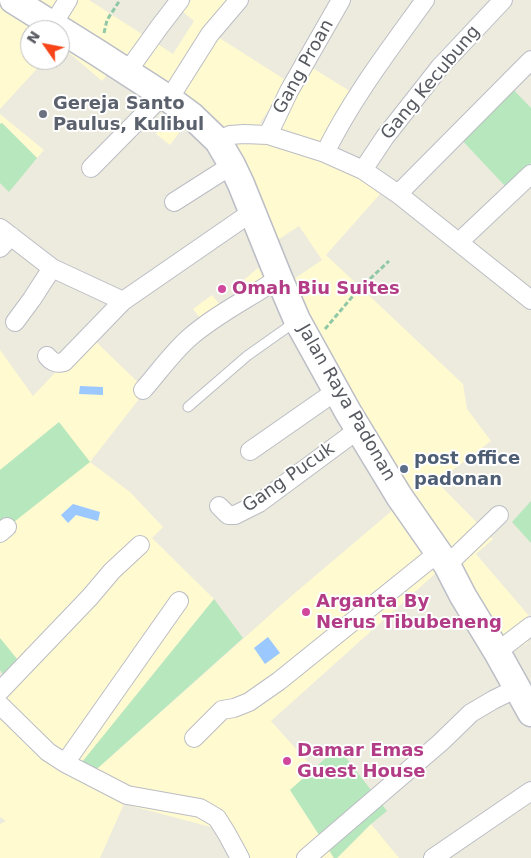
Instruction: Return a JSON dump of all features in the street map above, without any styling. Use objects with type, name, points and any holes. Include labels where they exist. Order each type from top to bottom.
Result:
[{"type":"main road","name":"Jalan Raya Padonan","points":[[13,0],[46,20]]},
{"type":"main road","name":"Jalan Raya Padonan","points":[[70,35],[166,97],[192,116],[218,140],[232,165],[298,320],[336,391],[400,496],[443,559],[531,713]]},
{"type":"street","points":[[56,20],[68,0]]},
{"type":"street","points":[[127,72],[180,0]]},
{"type":"street","points":[[91,168],[166,97],[210,34],[239,0]]},
{"type":"street","name":"Gang Proan","points":[[268,135],[278,111],[341,0]]},
{"type":"street","points":[[325,153],[338,126],[354,100],[425,0]]},
{"type":"street","name":"Gang Kecubung","points":[[362,170],[440,67],[503,0]]},
{"type":"street","points":[[398,194],[531,60]]},
{"type":"street","points":[[218,140],[230,135],[268,135],[325,153],[362,170],[398,194],[529,294]]},
{"type":"street","points":[[174,202],[232,165]]},
{"type":"street","points":[[459,242],[531,174]]},
{"type":"street","points":[[47,356],[56,363],[64,362],[123,301],[252,212]]},
{"type":"street","points":[[4,237],[52,268],[123,301]]},
{"type":"street","points":[[15,322],[52,268]]},
{"type":"street","points":[[143,390],[191,337],[216,318],[279,278]]},
{"type":"street","points":[[250,451],[336,391]]},
{"type":"street","name":"Gang Pucuk","points":[[218,506],[228,515],[235,515],[253,506],[359,429]]},
{"type":"street","points":[[194,738],[222,710],[249,702],[279,681],[499,515]]},
{"type":"street","points":[[0,691],[90,597],[112,571],[140,545]]},
{"type":"street","points":[[65,763],[179,601]]},
{"type":"street","points":[[496,652],[531,626]]},
{"type":"street","points":[[306,858],[440,743],[470,714],[516,688]]},
{"type":"street","points":[[0,705],[48,752],[65,763],[127,795],[200,808],[217,818],[240,858]]},
{"type":"street","points":[[432,858],[531,791]]},
{"type":"lane","points":[[188,407],[247,356],[298,320]]},
{"type":"path","points":[[98,53],[107,20],[120,0]]},
{"type":"path","points":[[311,345],[358,290],[388,261]]},
{"type":"shaded area","points":[[0,0],[89,0],[173,54],[194,21],[183,12],[191,0],[247,0],[218,37],[295,86],[306,64],[361,98],[326,151],[388,185],[326,255],[463,384],[467,409],[491,441],[437,482],[493,539],[476,554],[530,617],[518,625],[528,642],[506,657],[437,572],[271,721],[314,769],[290,790],[334,858],[244,858],[226,831],[124,804],[100,858],[0,858],[0,824],[6,821],[0,817],[0,698],[25,670],[0,638],[0,533],[59,422],[0,470],[0,350],[33,396],[90,336],[146,390],[90,462],[130,492],[163,527],[152,538],[214,599],[78,767],[89,776],[289,598],[407,498],[333,371],[294,279],[322,260],[299,226],[273,243],[190,118],[170,145],[156,134],[176,108],[114,67],[102,81],[70,54],[70,20],[20,20],[20,70],[36,70],[0,109]],"holes":[[[268,111],[281,120],[273,131],[260,123]]]},
{"type":"shaded area","points":[[0,114],[44,150],[37,158],[2,123],[0,124]]},
{"type":"shaded area","points":[[258,268],[266,278],[248,293],[240,283]]},
{"type":"shaded area","points":[[212,295],[226,312],[207,327],[193,309]]},
{"type":"shaded area","points":[[371,824],[399,858],[337,858]]},
{"type":"green space","points":[[510,86],[531,108],[531,163],[506,187],[458,136]]},
{"type":"green space","points":[[2,123],[37,158],[9,192],[0,183],[0,124]]},
{"type":"green space","points":[[59,422],[90,462],[0,533],[0,470]]},
{"type":"green space","points":[[531,501],[531,543],[512,522]]},
{"type":"green space","points":[[214,599],[243,638],[89,776],[78,767]]},
{"type":"green space","points":[[0,638],[26,670],[13,689],[0,670]]},
{"type":"green space","points":[[338,747],[387,811],[337,858],[334,858],[290,790]]},
{"type":"water","points":[[80,386],[103,387],[103,395],[79,394]]},
{"type":"water","points":[[73,504],[100,512],[98,521],[76,515],[68,523],[61,515]]},
{"type":"water","points":[[268,637],[280,653],[265,664],[254,648]]},
{"type":"place","name":"Gereja Santo Paulus, Kulibul","points":[[43,114]]},
{"type":"place","name":"Omah Biu Suites","points":[[222,289]]},
{"type":"place","name":"post office padonan","points":[[404,469]]},
{"type":"place","name":"Arganta By Nerus Tibubeneng","points":[[306,612]]},
{"type":"place","name":"Damar Emas Guest House","points":[[287,761]]}]
